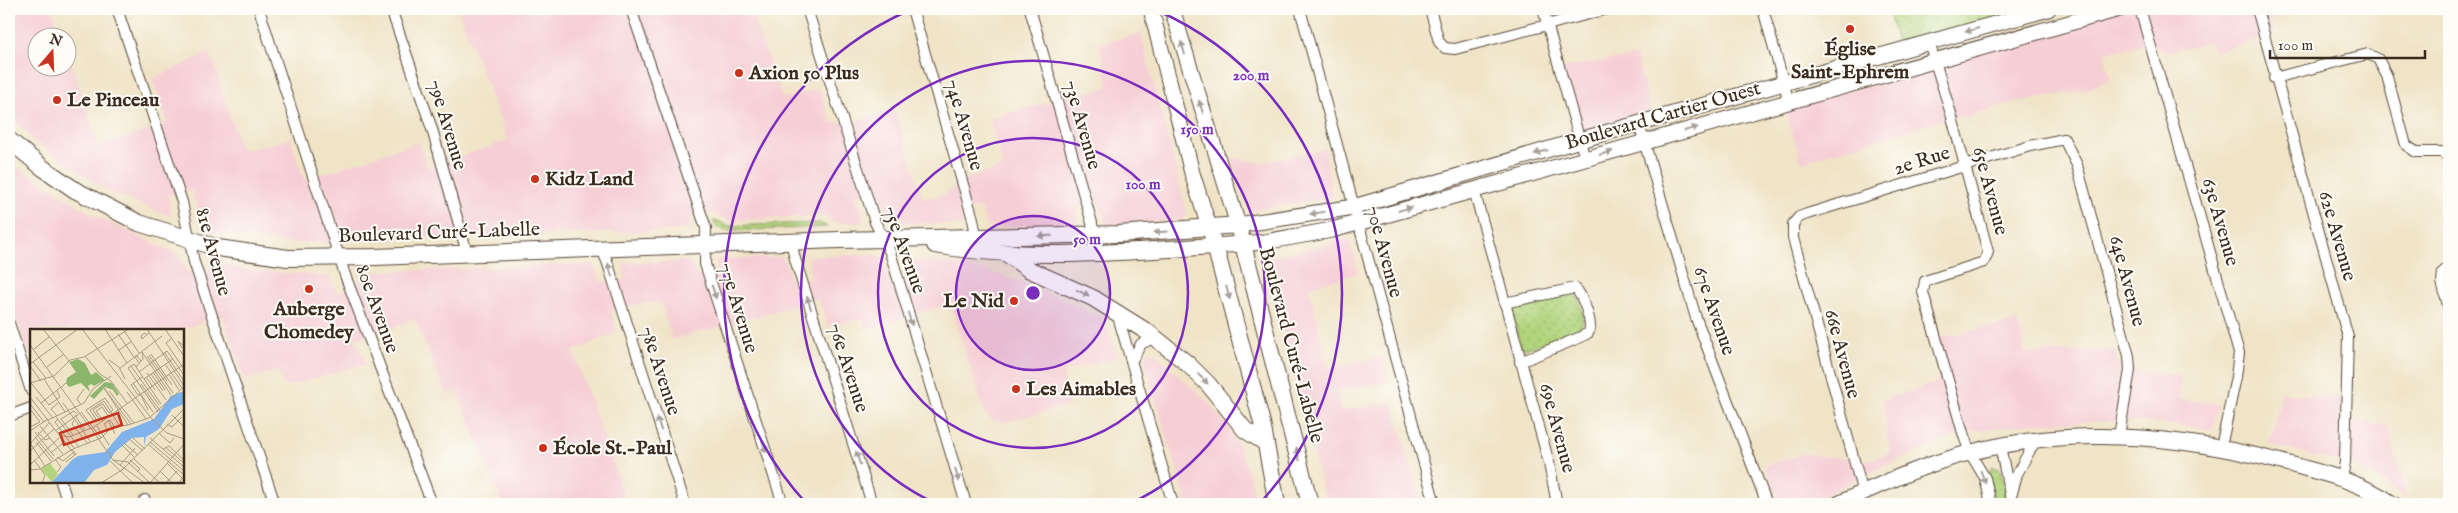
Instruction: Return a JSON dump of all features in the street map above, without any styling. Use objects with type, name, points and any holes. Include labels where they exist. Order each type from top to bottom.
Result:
[{"type":"main road","name":"Boulevard Curé-Labelle","points":[[9,140],[35,162],[75,190],[149,227],[191,240],[268,256],[339,258],[791,241],[892,240],[977,244],[1238,226],[1310,504]]},
{"type":"main road","points":[[9,158],[35,162]]},
{"type":"main road","name":"Boulevard Curé-Labelle","points":[[977,244],[1007,254],[1095,253],[1215,246]]},
{"type":"main road","points":[[1215,246],[1262,423],[1277,504]]},
{"type":"main road","points":[[1007,254],[1028,269],[1071,287],[1117,312],[1155,337],[1209,385],[1245,430],[1264,442]]},
{"type":"street","name":"81e Avenue","points":[[117,9],[182,202],[197,269],[275,504]]},
{"type":"street","name":"80e Avenue","points":[[259,9],[339,258],[432,504]]},
{"type":"street","name":"79e Avenue","points":[[391,9],[432,129],[467,253]]},
{"type":"street","name":"77e Avenue","points":[[631,9],[706,228],[705,264],[783,504]]},
{"type":"street","name":"75e Avenue","points":[[807,9],[875,222],[892,240],[890,252],[966,504]]},
{"type":"street","name":"74e Avenue","points":[[912,9],[974,219],[977,244]]},
{"type":"street","name":"73e Avenue","points":[[1030,9],[1093,235],[1095,253]]},
{"type":"street","points":[[1150,9],[1192,173],[1215,246]]},
{"type":"street","points":[[1172,9],[1238,226]]},
{"type":"street","name":"70e Avenue","points":[[1300,9],[1435,504]]},
{"type":"street","points":[[1430,9],[1439,42],[1445,48],[1455,48],[1548,26],[1608,9]]},
{"type":"street","points":[[1543,9],[1585,159]]},
{"type":"street","points":[[1763,9],[1789,102]]},
{"type":"street","name":"Boulevard Cartier Ouest","points":[[1215,246],[1243,244],[1319,232],[1358,222],[2119,9]]},
{"type":"street","name":"63e Avenue","points":[[2140,9],[2239,353],[2236,377],[2221,447]]},
{"type":"street","name":"62e Avenue","points":[[2257,9],[2274,78],[2348,337],[2345,462],[2342,478]]},
{"type":"street","points":[[2039,10],[2041,31]]},
{"type":"street","name":"Boulevard Cartier Ouest","points":[[1238,226],[1354,207],[1580,140],[2039,10]]},
{"type":"street","name":"65e Avenue","points":[[1929,42],[1966,166],[1988,252],[1984,262],[1925,281],[1923,292],[1970,453]]},
{"type":"street","points":[[2274,78],[2368,54],[2378,59],[2387,76],[2406,145],[2416,152],[2441,152],[2449,156]]},
{"type":"street","name":"67e Avenue","points":[[1639,124],[1696,318],[1766,504]]},
{"type":"street","name":"2e Rue","points":[[1793,224],[1807,214],[1966,166],[2064,139]]},
{"type":"street","name":"64e Avenue","points":[[2064,139],[2077,165],[2129,356],[2130,370],[2119,436]]},
{"type":"street","name":"69e Avenue","points":[[1474,190],[1549,464],[1557,504]]},
{"type":"street","name":"66e Avenue","points":[[1793,224],[1792,238],[1863,493]]},
{"type":"street","name":"76e Avenue","points":[[791,241],[794,259],[872,504]]},
{"type":"street","name":"78e Avenue","points":[[601,248],[607,261],[684,504]]},
{"type":"street","points":[[2449,267],[2443,272],[2442,282],[2449,309]]},
{"type":"street","name":"69e Avenue","points":[[1504,303],[1575,288],[1581,293],[1591,327],[1588,333],[1581,337],[1520,362]]},
{"type":"street","points":[[1117,312],[1126,350],[1132,360],[1173,504]]},
{"type":"street","points":[[9,323],[30,388]]},
{"type":"street","points":[[1132,360],[1141,344],[1155,337]]},
{"type":"street","points":[[9,416],[30,408]]},
{"type":"street","points":[[1838,504],[1916,471],[1970,453],[2000,446],[2035,442],[2119,436],[2161,438],[2221,447],[2342,478],[2368,489],[2393,504]]},
{"type":"street","points":[[2012,501],[2017,474],[2035,442]]},
{"type":"street","points":[[2000,446],[2012,501]]},
{"type":"street","points":[[1970,453],[1984,478],[1991,504]]},
{"type":"street","points":[[61,483],[68,504]]},
{"type":"shaded area","points":[[9,9],[52,9],[59,28],[28,28],[28,78],[76,78],[99,146],[147,131],[167,122],[152,79],[210,52],[241,151],[291,139],[304,180],[419,142],[428,168],[508,140],[458,9],[752,9],[783,99],[820,89],[831,123],[856,121],[895,110],[923,199],[945,194],[968,178],[1003,167],[989,118],[1108,87],[1100,44],[1141,33],[1187,214],[1182,220],[1107,225],[1099,204],[1076,208],[1078,225],[987,227],[981,208],[960,209],[963,225],[891,222],[878,188],[856,195],[863,217],[861,223],[832,222],[828,216],[727,220],[713,213],[691,216],[690,230],[292,243],[204,231],[192,191],[168,195],[172,217],[108,191],[35,141],[9,116]]},
{"type":"shaded area","points":[[1543,9],[1612,9],[1548,26]]},
{"type":"shaded area","points":[[2119,9],[2305,9],[2270,21],[2274,35],[2213,52],[2210,42],[2165,52],[2150,44],[2104,53],[2111,78],[2087,90],[2016,102],[1968,116],[1952,117],[1801,162],[1785,110]]},
{"type":"shaded area","points":[[1636,56],[1653,120],[1580,140],[1560,68]]},
{"type":"shaded area","points":[[1325,149],[1332,197],[1250,211],[1231,157],[1261,163]]},
{"type":"shaded area","points":[[9,164],[24,171],[91,214],[179,255],[185,271],[209,274],[209,261],[249,270],[330,276],[337,294],[360,281],[361,272],[594,264],[601,282],[625,279],[623,263],[690,261],[696,275],[717,271],[715,259],[783,257],[791,281],[811,278],[807,256],[880,255],[892,289],[910,280],[903,259],[956,264],[997,274],[1034,287],[1105,319],[1118,357],[1063,372],[1069,405],[1007,422],[992,420],[985,413],[950,304],[866,329],[863,318],[828,327],[819,299],[672,340],[661,302],[632,305],[611,311],[617,332],[573,351],[627,504],[502,504],[458,392],[447,395],[414,318],[379,333],[355,339],[366,364],[285,387],[277,371],[245,381],[223,316],[181,329],[30,329],[30,353],[28,354],[9,297]]},
{"type":"shaded area","points":[[1349,239],[1358,273],[1309,287],[1328,369],[1382,357],[1388,381],[1337,392],[1341,411],[1393,402],[1421,504],[1326,504],[1267,268],[1272,257]]},
{"type":"shaded area","points":[[2018,321],[2025,353],[2115,350],[2118,365],[2143,372],[2182,376],[2178,399],[2219,404],[2213,429],[2135,421],[2107,421],[2027,424],[1975,431],[1951,437],[1869,473],[1808,504],[1780,504],[1765,465],[1804,454],[1867,461],[1890,453],[1883,400],[1937,383],[1938,338]]},
{"type":"shaded area","points":[[1152,351],[1208,402],[1228,427],[1242,453],[1258,504],[1187,504],[1144,360],[1147,352]]},
{"type":"shaded area","points":[[2282,393],[2341,398],[2343,419],[2388,426],[2407,499],[2359,467],[2269,444]]},
{"type":"green space","points":[[1888,9],[2035,9],[1899,51]]},
{"type":"green space","points":[[713,221],[721,222],[726,226],[820,223],[827,227],[724,231],[724,228],[717,228]]},
{"type":"green space","points":[[1566,294],[1576,295],[1580,303],[1582,321],[1579,329],[1529,348],[1521,348],[1512,312],[1516,309]]},
{"type":"green space","points":[[1993,467],[2000,470],[2008,504],[1995,504],[1988,473]]},
{"type":"place","name":"Église Saint-Ephrem","points":[[1850,29]]},
{"type":"place","name":"Axion 50 Plus","points":[[739,73]]},
{"type":"place","name":"Le Pinceau","points":[[57,100]]},
{"type":"place","name":"Kidz Land","points":[[535,179]]},
{"type":"place","name":"Auberge Chomedey","points":[[309,289]]},
{"type":"place","name":"Le Nid","points":[[1014,301]]},
{"type":"place","name":"Les Aimables","points":[[1016,389]]},
{"type":"place","name":"École St.-Paul","points":[[543,448]]}]
